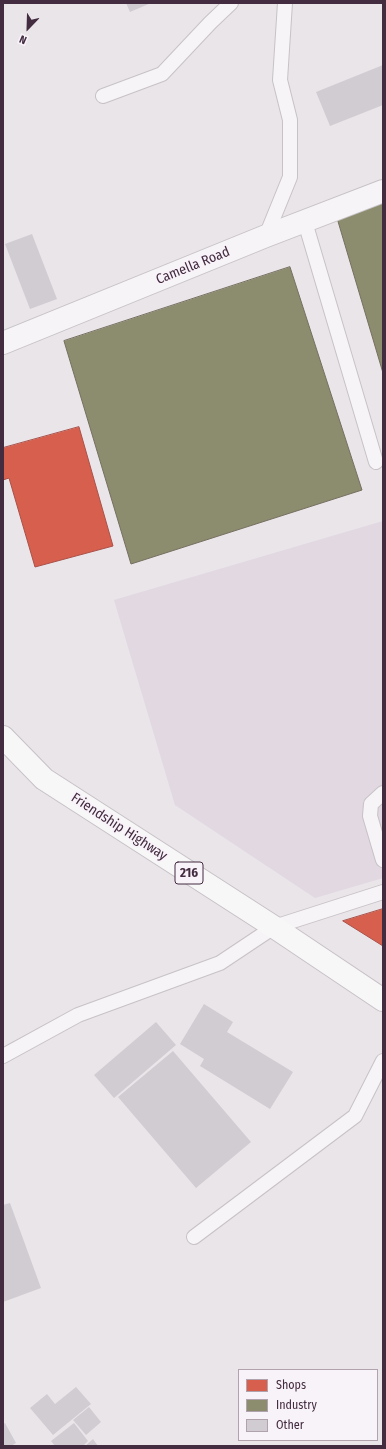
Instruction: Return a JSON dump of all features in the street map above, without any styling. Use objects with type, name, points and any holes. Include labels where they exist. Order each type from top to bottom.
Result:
[{"type":"main road","name":"Friendship Highway","points":[[3,737],[44,779],[274,927],[383,1000]]},
{"type":"street","name":"Camella Road","points":[[3,343],[266,236],[383,191]]},
{"type":"lane","points":[[103,96],[162,74],[210,22],[231,3]]},
{"type":"lane","points":[[266,236],[290,177],[290,120],[280,80],[285,3]]},
{"type":"lane","points":[[305,222],[376,462]]},
{"type":"lane","points":[[383,793],[371,804],[370,816],[383,860]]},
{"type":"lane","points":[[3,1056],[78,1016],[220,963],[274,927],[383,892]]},
{"type":"lane","points":[[194,1238],[355,1116],[383,1061]]},
{"type":"shaded area","points":[[383,521],[383,878],[315,898],[175,805],[114,600]]},
{"type":"building: Shops","points":[[79,427],[113,546],[35,567],[9,478],[3,480],[3,448]]},
{"type":"building: Shops","points":[[383,909],[383,946],[343,921]]},
{"type":"building: Industry","points":[[383,201],[383,373],[337,218]]},
{"type":"building: Industry","points":[[290,267],[362,490],[131,564],[64,341]]},
{"type":"building: Other","points":[[126,3],[151,3],[130,12]]},
{"type":"building: Other","points":[[383,65],[383,105],[330,126],[316,92]]},
{"type":"building: Other","points":[[32,234],[57,299],[30,309],[5,244]]},
{"type":"building: Other","points":[[204,1004],[233,1022],[227,1032],[293,1072],[270,1109],[200,1066],[204,1059],[180,1044]]},
{"type":"building: Other","points":[[156,1022],[176,1045],[114,1098],[94,1075]]},
{"type":"building: Other","points":[[173,1051],[251,1142],[196,1188],[118,1097]]},
{"type":"building: Other","points":[[10,1203],[41,1288],[3,1302],[3,1205]]},
{"type":"building: Other","points":[[76,1387],[91,1404],[53,1435],[30,1408],[47,1394],[55,1404]]},
{"type":"building: Other","points":[[89,1407],[101,1422],[86,1435],[73,1420]]},
{"type":"building: Other","points":[[5,1423],[16,1443],[11,1446],[3,1446],[3,1424]]},
{"type":"building: Other","points":[[74,1423],[88,1441],[83,1446],[55,1446],[51,1441]]},
{"type":"building: Other","points":[[93,1439],[98,1446],[85,1446]]}]
